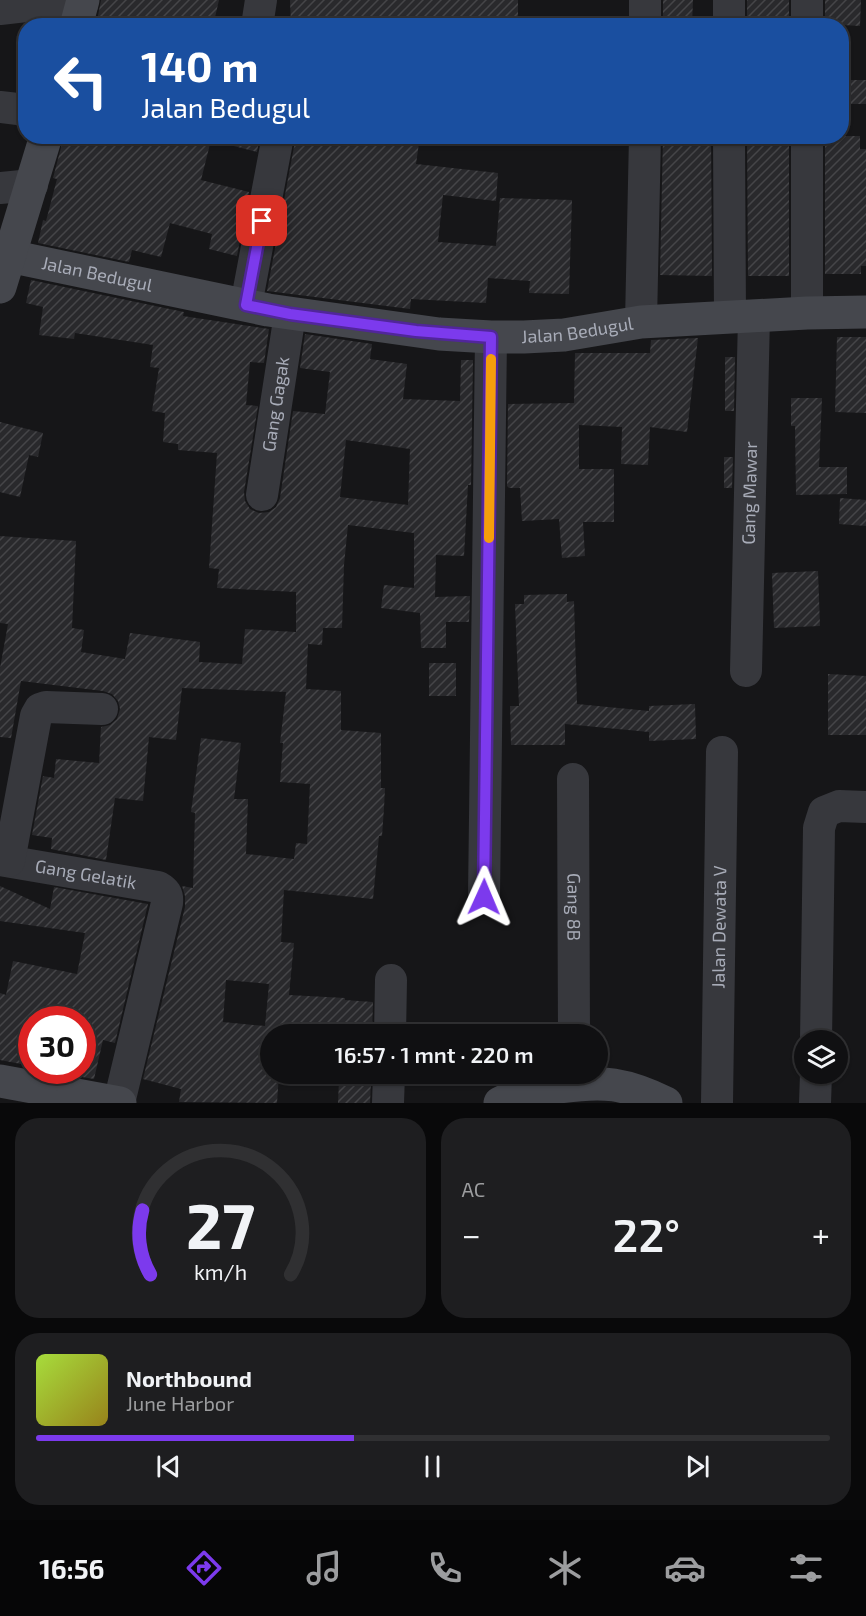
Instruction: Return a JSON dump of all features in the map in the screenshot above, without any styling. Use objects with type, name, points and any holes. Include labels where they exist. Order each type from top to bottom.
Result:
[{"type":"street","points":[[258,18],[261,0]]},
{"type":"street","points":[[645,0],[645,18]]},
{"type":"street","points":[[729,0],[729,18]]},
{"type":"street","points":[[807,0],[807,18]]},
{"type":"street","points":[[0,9],[52,3],[80,10]]},
{"type":"street","points":[[0,107],[18,109]]},
{"type":"street","points":[[0,286],[44,144]]},
{"type":"street","points":[[246,305],[276,144]]},
{"type":"street","points":[[641,322],[645,144]]},
{"type":"street","name":"Gang Mawar","points":[[730,144],[742,316],[746,671]]},
{"type":"street","points":[[807,144],[807,313]]},
{"type":"street","points":[[0,188],[32,185]]},
{"type":"street","name":"Jalan Bedugul","points":[[9,256],[290,314],[439,334],[491,337],[564,334],[641,322],[866,312]]},
{"type":"street","name":"Gang Gagak","points":[[262,495],[290,314]]},
{"type":"street","points":[[484,897],[491,337]]},
{"type":"street","points":[[4,860],[36,716],[40,709],[46,707],[102,709]]},
{"type":"street","name":"Jalan Dewata V","points":[[717,1103],[722,752]]},
{"type":"street","name":"Gang 8B","points":[[573,779],[574,1024]]},
{"type":"street","points":[[816,1030],[819,828],[824,812],[839,806],[866,807]]},
{"type":"street","name":"Gang Gelatik","points":[[4,860],[158,887],[165,891],[167,897],[119,1103]]},
{"type":"street","points":[[390,1024],[391,980]]},
{"type":"street","points":[[0,1081],[119,1103]]},
{"type":"street","points":[[388,1103],[389,1084]]},
{"type":"street","points":[[500,1103],[560,1084]]},
{"type":"street","points":[[605,1084],[645,1093],[666,1103]]},
{"type":"street","points":[[815,1103],[816,1084]]},
{"type":"building","points":[[101,0],[219,0],[215,18],[98,18]]},
{"type":"building","points":[[290,0],[518,0],[518,18],[291,18]]},
{"type":"building","points":[[663,0],[693,0],[692,18],[663,18]]},
{"type":"building","points":[[747,0],[789,0],[789,18],[747,18]]},
{"type":"building","points":[[825,0],[861,0],[860,26],[849,25],[849,18],[825,18]]},
{"type":"building","points":[[849,80],[866,80],[866,104],[849,104]]},
{"type":"building","points":[[849,136],[860,136],[860,149],[866,149],[866,266],[861,266],[861,274],[825,274],[825,144],[849,144]]},
{"type":"building","points":[[62,144],[210,144],[201,180],[249,192],[237,256],[209,249],[212,234],[170,223],[161,257],[132,250],[129,262],[38,243],[57,179],[53,178]]},
{"type":"building","points":[[226,144],[258,144],[257,152]]},
{"type":"building","points":[[295,144],[419,144],[416,164],[498,173],[496,201],[443,195],[438,242],[496,246],[500,198],[572,200],[569,294],[529,293],[530,281],[488,278],[486,303],[411,299],[410,309],[267,291]]},
{"type":"building","points":[[663,144],[711,144],[712,276],[660,275]]},
{"type":"building","points":[[747,144],[789,144],[789,276],[748,276]]},
{"type":"building","points":[[31,280],[184,312],[183,316],[269,329],[264,363],[250,362],[246,405],[258,406],[244,492],[245,501],[250,509],[259,513],[269,512],[276,507],[280,498],[293,411],[325,414],[330,372],[300,368],[305,334],[372,344],[370,359],[407,364],[403,399],[460,401],[461,360],[473,360],[471,485],[468,485],[464,556],[436,555],[435,597],[470,596],[469,622],[446,622],[446,648],[421,648],[420,613],[381,608],[384,585],[414,588],[414,533],[348,525],[342,628],[323,628],[322,645],[308,644],[306,689],[341,691],[341,730],[381,733],[381,788],[385,788],[384,808],[373,899],[284,890],[281,942],[294,943],[289,995],[373,1002],[372,1024],[265,1024],[269,984],[226,980],[223,1022],[260,1026],[260,1084],[278,1084],[277,1103],[179,1102],[181,1089],[143,1079],[185,907],[182,886],[193,888],[195,813],[191,812],[201,738],[241,743],[234,799],[248,799],[246,854],[294,859],[296,843],[307,844],[310,784],[280,782],[283,743],[280,743],[286,692],[182,688],[176,740],[149,737],[143,801],[115,798],[106,860],[51,849],[52,838],[32,835],[43,776],[54,778],[56,759],[99,763],[101,727],[110,725],[117,719],[120,709],[118,701],[112,694],[21,681],[11,738],[0,737],[0,668],[8,624],[0,623],[0,536],[76,541],[72,628],[84,630],[81,652],[125,659],[130,633],[200,642],[199,662],[242,664],[245,629],[296,632],[296,592],[217,588],[219,569],[209,568],[217,453],[178,450],[178,444],[163,442],[165,413],[152,411],[159,368],[150,367],[153,345],[75,333],[74,339],[39,335],[43,307],[26,303]],"holes":[[[346,440],[410,449],[408,505],[340,497]]]},
{"type":"building","points":[[837,337],[866,337],[866,413],[835,412]]},
{"type":"building","points":[[698,338],[687,432],[650,427],[648,465],[621,464],[622,427],[579,425],[579,469],[614,469],[614,522],[583,522],[585,556],[562,558],[559,519],[522,521],[520,488],[507,486],[508,404],[574,403],[575,353],[650,353],[651,340]]},
{"type":"building","points":[[725,357],[735,357],[734,411],[725,411]]},
{"type":"building","points":[[791,398],[822,398],[819,467],[847,467],[847,494],[796,495],[795,426],[791,426]]},
{"type":"building","points":[[0,422],[43,433],[38,457],[29,455],[20,497],[0,492]]},
{"type":"building","points":[[724,457],[733,457],[732,488],[724,488]]},
{"type":"building","points":[[840,498],[866,500],[866,526],[839,524]]},
{"type":"building","points":[[818,571],[820,626],[774,628],[772,573]]},
{"type":"building","points":[[567,594],[567,602],[574,601],[577,704],[649,711],[649,706],[695,704],[696,739],[649,741],[649,732],[565,724],[565,745],[511,745],[510,706],[519,706],[515,604],[524,604],[524,595]]},
{"type":"building","points":[[429,663],[456,663],[456,696],[429,696]]},
{"type":"building","points":[[828,674],[866,676],[866,735],[828,735]]},
{"type":"building","points":[[0,886],[50,909],[54,887],[148,904],[115,1043],[103,1040],[96,1070],[96,1006],[18,1006],[18,1063],[0,1060],[0,993],[6,995],[13,961],[77,974],[85,933],[0,921]]},
{"type":"building","points":[[339,1084],[371,1084],[370,1103],[338,1103]]},
{"type":"slow traffic","points":[[489,538],[491,359]]},
{"type":"route","points":[[262,221],[246,305],[290,314],[416,331],[491,337],[484,897]]}]
